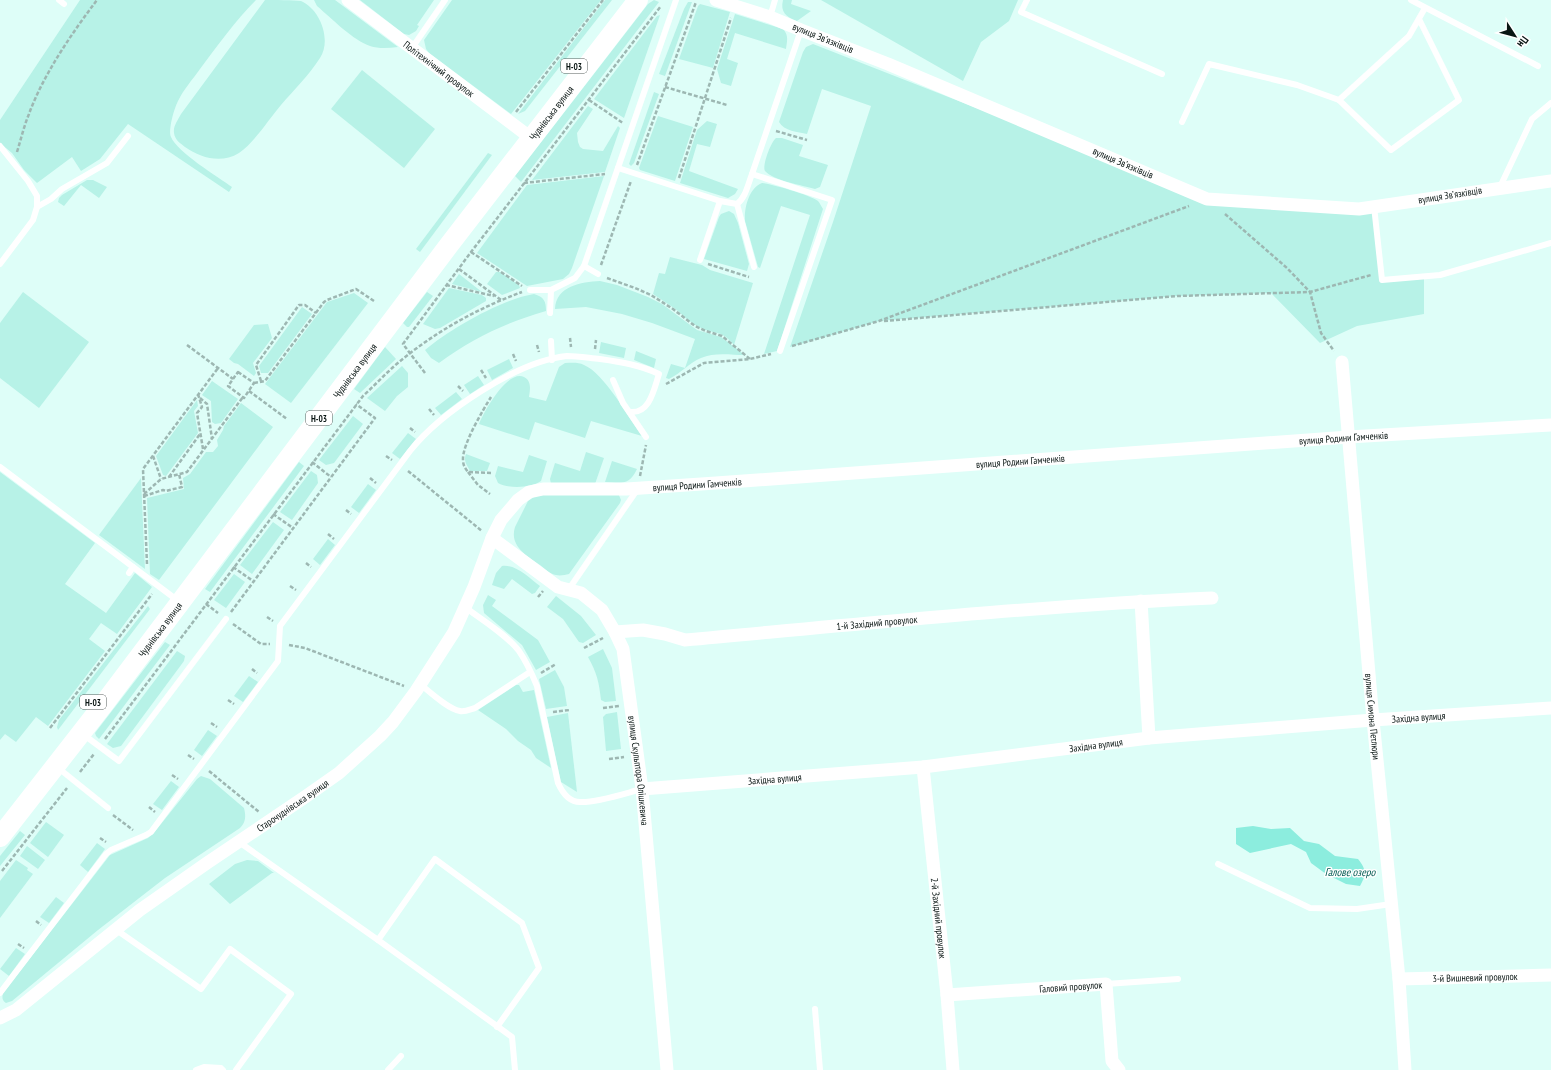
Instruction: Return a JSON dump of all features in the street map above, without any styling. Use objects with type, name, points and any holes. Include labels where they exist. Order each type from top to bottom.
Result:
[{"type":"main road","name":"Чуднівська вулиця","points":[[0,822],[171,595],[390,323],[624,0]]},
{"type":"main road","name":"Чуднівська вулиця","points":[[527,135],[638,0]]},
{"type":"main road","name":"Чуднівська вулиця","points":[[0,837],[81,733],[171,595]]},
{"type":"street","name":"вулиця Звʼязківців","points":[[716,0],[770,17],[888,64],[1208,198],[1359,208],[1551,181]]},
{"type":"street","name":"Політехнічний провулок","points":[[353,2],[527,135]]},
{"type":"street","name":"вулиця Симона Петлюри","points":[[1342,362],[1399,979],[1405,1070]]},
{"type":"street","name":"вулиця Родини Гамченків","points":[[501,520],[518,500],[529,492],[538,490],[627,488],[724,482],[1349,437],[1551,425]]},
{"type":"street","name":"Старочуднівська вулиця","points":[[0,1018],[16,1010],[115,929],[175,885],[305,797],[360,754],[393,722],[437,659],[466,608],[492,538],[501,520]]},
{"type":"street","name":"вулиця Скульптора Олішкевича","points":[[492,538],[558,586],[582,593],[602,610],[623,649],[642,789],[667,1070]]},
{"type":"street","name":"1-й Західний провулок","points":[[615,632],[643,630],[665,634],[685,640],[980,612],[1141,601],[1212,598]]},
{"type":"street","points":[[1141,601],[1149,738]]},
{"type":"street","name":"Західна вулиця","points":[[642,789],[923,767],[1149,738],[1374,720],[1551,708]]},
{"type":"street","name":"2-й Західний провулок","points":[[923,767],[947,995],[953,1070]]},
{"type":"street","name":"3-й Вишневий провулок","points":[[1399,979],[1551,974]]},
{"type":"street","name":"Галовий провулок","points":[[947,995],[1106,984],[1112,1060],[1119,1070]]},
{"type":"lane","points":[[412,48],[445,0]]},
{"type":"lane","points":[[530,290],[551,290],[574,278],[584,266],[676,0]]},
{"type":"lane","points":[[770,17],[775,0]]},
{"type":"lane","points":[[1027,0],[1021,12],[1162,74]]},
{"type":"lane","points":[[1410,0],[1538,66]]},
{"type":"lane","points":[[1339,100],[1409,36],[1425,8]]},
{"type":"lane","points":[[1182,122],[1209,64],[1297,85],[1339,100],[1391,150],[1459,100],[1419,19]]},
{"type":"lane","points":[[737,204],[744,196],[801,30]]},
{"type":"lane","points":[[1500,187],[1532,119],[1551,103]]},
{"type":"lane","points":[[37,207],[51,199],[62,189],[107,163],[128,136]]},
{"type":"lane","points":[[0,146],[14,162],[37,196],[37,207],[33,220],[0,264]]},
{"type":"lane","points":[[617,170],[634,173],[720,201],[737,204]]},
{"type":"lane","points":[[752,174],[832,200],[780,351]]},
{"type":"lane","points":[[700,260],[720,201]]},
{"type":"lane","points":[[737,204],[754,267]]},
{"type":"lane","points":[[1374,206],[1382,280],[1440,275],[1551,243]]},
{"type":"lane","points":[[584,266],[598,274]]},
{"type":"lane","points":[[550,313],[551,290]]},
{"type":"lane","points":[[551,341],[552,360]]},
{"type":"lane","points":[[0,993],[106,854],[111,850],[150,832],[202,765],[278,661],[280,626],[418,441],[436,425],[472,398],[508,376],[542,362],[566,356],[577,356],[636,364],[659,374],[650,401],[645,407],[636,413],[630,412]]},
{"type":"lane","points":[[613,380],[618,392],[646,437]]},
{"type":"lane","points":[[0,467],[171,595]]},
{"type":"lane","points":[[569,589],[639,487]]},
{"type":"lane","points":[[129,573],[133,567]]},
{"type":"lane","points":[[466,608],[512,643],[518,650],[532,675],[537,686],[558,783],[561,790],[567,796],[580,802],[606,798],[642,789]]},
{"type":"lane","points":[[81,733],[119,761],[226,619]]},
{"type":"lane","points":[[418,688],[460,711],[475,708],[532,675]]},
{"type":"lane","points":[[56,766],[108,808]]},
{"type":"lane","points":[[239,842],[512,1037],[515,1070]]},
{"type":"lane","points":[[378,940],[435,859],[522,923],[539,968],[497,1027]]},
{"type":"lane","points":[[1218,864],[1310,908],[1357,909],[1391,904]]},
{"type":"lane","points":[[115,929],[201,989],[230,949],[291,994],[236,1070]]},
{"type":"lane","points":[[1106,984],[1178,979]]},
{"type":"lane","points":[[815,1009],[820,1070]]},
{"type":"lane","points":[[388,1070],[401,1056]]},
{"type":"lane","points":[[196,1070],[204,1067],[221,1068],[223,1070]]},
{"type":"path","points":[[14,162],[29,113],[50,69],[97,0]]},
{"type":"path","points":[[514,114],[603,0]]},
{"type":"path","points":[[696,2],[598,274],[651,295],[673,309],[695,326],[722,336],[750,359]]},
{"type":"path","points":[[425,372],[403,344],[471,252],[661,6]]},
{"type":"path","points":[[676,186],[735,6]]},
{"type":"path","points":[[665,87],[727,105]]},
{"type":"path","points":[[589,100],[631,129]]},
{"type":"path","points":[[768,129],[807,140]]},
{"type":"path","points":[[524,184],[617,170]]},
{"type":"path","points":[[790,347],[879,322],[1208,198],[1287,268],[1310,292],[1321,333],[1342,362]]},
{"type":"path","points":[[103,742],[233,567],[363,396],[399,362],[442,331],[501,300],[525,291],[521,284],[471,252]]},
{"type":"path","points":[[700,260],[712,266],[751,277],[754,267]]},
{"type":"path","points":[[459,268],[501,300]]},
{"type":"path","points":[[879,322],[1178,296],[1310,292],[1381,272]]},
{"type":"path","points":[[446,285],[497,297]]},
{"type":"path","points":[[144,495],[161,479],[187,472],[242,397],[244,398],[254,384],[265,381],[327,300],[356,289],[374,301]]},
{"type":"path","points":[[261,381],[256,365],[299,305],[305,305],[316,313]]},
{"type":"path","points":[[188,345],[233,379]]},
{"type":"path","points":[[653,391],[704,363],[750,359],[780,351]]},
{"type":"path","points":[[148,578],[143,469],[218,368]]},
{"type":"path","points":[[242,397],[228,386],[238,372],[254,384]]},
{"type":"path","points":[[490,494],[478,485],[468,472],[463,462],[463,456],[474,428],[491,398],[508,376]]},
{"type":"path","points":[[249,391],[287,419]]},
{"type":"path","points":[[198,394],[202,407],[197,413],[203,450]]},
{"type":"path","points":[[200,398],[207,404],[212,439]]},
{"type":"path","points":[[226,619],[375,418],[356,404]]},
{"type":"path","points":[[168,477],[200,433]]},
{"type":"path","points":[[153,456],[161,479]]},
{"type":"path","points":[[312,462],[331,476]]},
{"type":"path","points":[[400,465],[492,538]]},
{"type":"path","points":[[468,472],[491,473]]},
{"type":"path","points":[[144,495],[182,487],[179,474]]},
{"type":"path","points":[[273,514],[293,528]]},
{"type":"path","points":[[233,567],[253,581]]},
{"type":"path","points":[[50,728],[171,595]]},
{"type":"path","points":[[206,604],[261,644],[280,644],[305,648],[418,688]]},
{"type":"path","points":[[584,648],[615,632]]},
{"type":"path","points":[[532,675],[556,664]]},
{"type":"path","points":[[543,713],[570,710]]},
{"type":"path","points":[[75,778],[95,752]]},
{"type":"path","points":[[202,765],[269,821]]},
{"type":"path","points":[[2,871],[71,783]]},
{"type":"path","points":[[108,808],[111,813],[142,837]]},
{"type":"shaded area","points":[[80,0],[256,0],[227,33],[185,89],[176,105],[171,125],[171,137],[181,150],[232,187],[229,192],[128,124],[100,159],[81,171],[72,157],[37,183],[24,170],[12,153],[0,143],[0,120]]},
{"type":"shaded area","points":[[265,0],[301,1],[308,5],[319,18],[322,26],[325,43],[323,51],[320,58],[311,70],[245,149],[225,158],[218,159],[204,157],[191,151],[180,143],[175,135],[174,128],[181,114]]},
{"type":"shaded area","points":[[314,0],[335,0],[398,47],[377,48],[364,43],[336,23],[317,6]]},
{"type":"shaded area","points":[[360,0],[434,0],[417,25],[419,26],[416,31],[409,35],[404,34]]},
{"type":"shaded area","points":[[452,0],[601,0],[511,114],[429,53],[426,49],[424,40]]},
{"type":"shaded area","points":[[605,0],[612,0],[525,111],[518,114]]},
{"type":"shaded area","points":[[654,0],[659,2],[521,182],[515,176],[648,4]]},
{"type":"shaded area","points":[[783,0],[792,0],[791,4],[811,11],[797,21],[787,16],[783,11]]},
{"type":"shaded area","points":[[821,0],[1018,0],[1009,21],[981,42],[963,81]]},
{"type":"shaded area","points":[[688,2],[692,2],[665,76],[659,74],[684,9]]},
{"type":"shaded area","points":[[700,4],[730,12],[713,68],[679,59]]},
{"type":"shaded area","points":[[735,14],[783,29],[787,36],[787,41],[786,49],[735,33],[727,59],[738,63],[731,86],[721,83],[717,69]]},
{"type":"shaded area","points":[[660,15],[624,118],[594,99],[657,16]]},
{"type":"shaded area","points":[[813,44],[1207,198],[1374,206],[1382,280],[1424,276],[1424,314],[1357,326],[1320,343],[1271,293],[1177,296],[879,321],[790,347],[871,106],[822,89],[807,134],[792,131],[781,125],[779,122],[803,52],[806,47]]},
{"type":"shaded area","points":[[362,70],[435,129],[404,168],[331,109]]},
{"type":"shaded area","points":[[654,92],[659,94],[634,163],[631,166],[629,164]]},
{"type":"shaded area","points":[[588,106],[593,109],[577,133],[580,147],[583,149],[603,151],[618,126],[620,128],[605,172],[532,180]]},
{"type":"shaded area","points":[[658,116],[693,127],[675,181],[640,170],[639,168]]},
{"type":"shaded area","points":[[707,121],[717,124],[710,147],[697,144],[689,171],[738,189],[735,194],[728,198],[680,183],[697,130]]},
{"type":"shaded area","points":[[776,138],[782,138],[803,145],[799,156],[828,165],[820,187],[815,189],[788,182],[765,171],[764,168],[768,154]]},
{"type":"shaded area","points":[[488,153],[492,155],[420,252],[416,249]]},
{"type":"shaded area","points":[[604,176],[572,268],[569,274],[563,279],[527,286],[477,253],[527,185]]},
{"type":"shaded area","points":[[87,180],[93,180],[107,187],[99,198],[81,185],[64,206],[58,202],[62,195]]},
{"type":"shaded area","points":[[762,183],[807,196],[818,201],[823,209],[777,351],[764,354],[810,215],[781,206],[760,268],[758,267],[745,221],[745,216],[748,199],[754,189]]},
{"type":"shaded area","points":[[729,211],[734,214],[738,223],[749,264],[747,271],[704,259],[719,217],[721,214]]},
{"type":"shaded area","points":[[670,257],[702,265],[710,270],[753,283],[734,345],[721,334],[695,325],[674,308],[653,294],[659,273],[665,274]]},
{"type":"shaded area","points":[[496,272],[500,272],[519,285],[520,288],[502,295],[487,284]]},
{"type":"shaded area","points":[[459,274],[482,292],[452,284]]},
{"type":"shaded area","points":[[600,281],[617,285],[662,304],[697,330],[721,337],[745,355],[717,354],[706,356],[669,379],[666,378],[671,364],[685,368],[695,339],[652,323],[622,314],[586,307],[555,309],[556,301],[565,290],[578,284]]},
{"type":"shaded area","points":[[449,288],[482,295],[486,298],[486,301],[440,328],[435,329],[423,324]]},
{"type":"shaded area","points":[[23,292],[89,342],[39,408],[0,378],[0,323]]},
{"type":"shaded area","points":[[427,292],[433,296],[409,327],[407,327],[403,323]]},
{"type":"shaded area","points":[[354,293],[368,303],[291,403],[265,384],[327,302]]},
{"type":"shaded area","points":[[534,294],[544,300],[546,311],[490,332],[464,346],[439,363],[431,358],[425,350],[462,324],[492,308],[521,297]]},
{"type":"shaded area","points":[[302,307],[312,314],[268,373],[261,373],[259,366]]},
{"type":"shaded area","points":[[268,324],[272,338],[253,363],[256,373],[254,376],[229,359],[254,325]]},
{"type":"shaded area","points":[[601,342],[626,348],[624,358],[599,353]]},
{"type":"shaded area","points":[[385,347],[396,359],[360,393],[354,389]]},
{"type":"shaded area","points":[[636,351],[656,359],[654,368],[634,360]]},
{"type":"shaded area","points":[[509,359],[513,368],[492,380],[487,370]]},
{"type":"shaded area","points":[[565,363],[582,364],[600,377],[616,397],[642,436],[591,421],[585,438],[535,422],[529,440],[479,424],[497,393],[511,379],[518,376],[527,379],[530,386],[529,397],[546,401],[559,367]]},
{"type":"shaded area","points":[[402,366],[408,373],[408,387],[397,396],[385,411],[367,398]]},
{"type":"shaded area","points":[[478,376],[484,385],[470,394],[464,385]]},
{"type":"shaded area","points":[[212,381],[238,399],[221,423],[215,424],[212,422],[211,401],[202,395]]},
{"type":"shaded area","points":[[456,392],[462,399],[441,415],[435,408]]},
{"type":"shaded area","points":[[197,400],[198,406],[194,411],[198,433],[166,476],[163,475],[156,456]]},
{"type":"shaded area","points":[[241,403],[273,427],[159,580],[150,574],[147,498],[184,489],[183,478],[190,474],[206,452],[213,452],[218,446],[217,440],[224,426]]},
{"type":"shaded area","points":[[353,416],[363,424],[334,463],[326,465],[319,460]]},
{"type":"shaded area","points":[[408,433],[416,439],[400,459],[392,453]]},
{"type":"shaded area","points":[[586,452],[604,458],[595,484],[551,484],[550,479],[555,463],[580,471]]},
{"type":"shaded area","points":[[466,454],[490,463],[487,471],[470,471],[465,461]]},
{"type":"shaded area","points":[[529,455],[547,461],[541,481],[532,485],[520,487],[502,485],[498,483],[495,476],[498,466],[523,472]]},
{"type":"shaded area","points":[[612,461],[637,469],[628,481],[620,483],[605,482]]},
{"type":"shaded area","points":[[299,462],[304,466],[210,592],[205,589]]},
{"type":"shaded area","points":[[311,471],[317,475],[318,483],[292,520],[280,512]]},
{"type":"shaded area","points":[[0,472],[95,543],[65,584],[106,613],[135,573],[152,587],[117,634],[101,623],[89,639],[105,651],[48,726],[36,717],[16,742],[5,734],[0,740]]},
{"type":"shaded area","points":[[141,478],[145,569],[99,535]]},
{"type":"shaded area","points":[[368,484],[376,490],[359,513],[351,507]]},
{"type":"shaded area","points":[[618,493],[621,500],[620,503],[569,574],[558,575],[550,572],[520,550],[517,545],[514,534],[515,527],[528,501],[537,495]]},
{"type":"shaded area","points":[[273,522],[284,530],[252,574],[240,565]]},
{"type":"shaded area","points":[[328,539],[335,545],[320,565],[313,559]]},
{"type":"shaded area","points":[[502,566],[517,569],[540,586],[535,593],[532,594],[512,579],[504,589],[492,585],[496,573]]},
{"type":"shaded area","points":[[234,574],[245,582],[226,608],[214,600]]},
{"type":"shaded area","points":[[488,595],[496,600],[492,606],[538,640],[550,662],[536,670],[522,645],[484,613],[483,605]]},
{"type":"shaded area","points":[[556,596],[581,616],[596,635],[583,643],[579,642],[563,619],[547,607]]},
{"type":"shaded area","points":[[148,606],[150,609],[58,730],[57,727],[59,720]]},
{"type":"shaded area","points":[[165,642],[170,645],[99,739],[95,733]]},
{"type":"shaded area","points":[[603,649],[612,668],[616,701],[605,702],[601,700],[594,668],[588,657]]},
{"type":"shaded area","points":[[177,651],[185,656],[184,661],[121,746],[113,748],[107,744]]},
{"type":"shaded area","points":[[555,670],[564,687],[567,706],[546,709],[539,679]]},
{"type":"shaded area","points":[[249,676],[258,682],[243,702],[234,696]]},
{"type":"shaded area","points":[[516,685],[519,685],[523,692],[534,690],[551,768],[536,758],[531,750],[518,741],[506,729],[478,710]]},
{"type":"shaded area","points":[[617,712],[621,749],[606,751],[603,717],[606,714]]},
{"type":"shaded area","points":[[568,713],[577,792],[561,782],[547,717]]},
{"type":"shaded area","points":[[208,730],[217,736],[202,756],[194,750]]},
{"type":"shaded area","points":[[201,776],[210,779],[244,808],[245,819],[242,826],[165,878],[98,930],[12,1001],[6,1003],[2,996],[3,993],[110,855],[148,838],[153,834]]},
{"type":"shaded area","points":[[171,781],[179,787],[162,810],[153,804]]},
{"type":"shaded area","points":[[46,822],[64,835],[48,857],[30,843]]},
{"type":"shaded area","points":[[20,831],[25,835],[0,866],[0,856]]},
{"type":"shaded area","points":[[97,843],[105,849],[88,872],[80,865]]},
{"type":"shaded area","points":[[27,846],[45,860],[38,869],[20,856]]},
{"type":"shaded area","points":[[16,860],[28,868],[27,870],[33,874],[0,918],[0,881]]},
{"type":"shaded area","points":[[247,860],[258,861],[274,873],[230,904],[209,884],[235,864]]},
{"type":"shaded area","points":[[56,897],[64,903],[49,923],[40,917]]},
{"type":"shaded area","points":[[16,948],[25,954],[9,976],[0,969]]},
{"type":"water","name":"Галове озеро","points":[[1253,826],[1271,829],[1290,828],[1304,841],[1319,844],[1335,856],[1358,859],[1365,872],[1360,886],[1346,884],[1326,874],[1311,863],[1306,852],[1291,844],[1250,853],[1236,844],[1236,828]]}]
